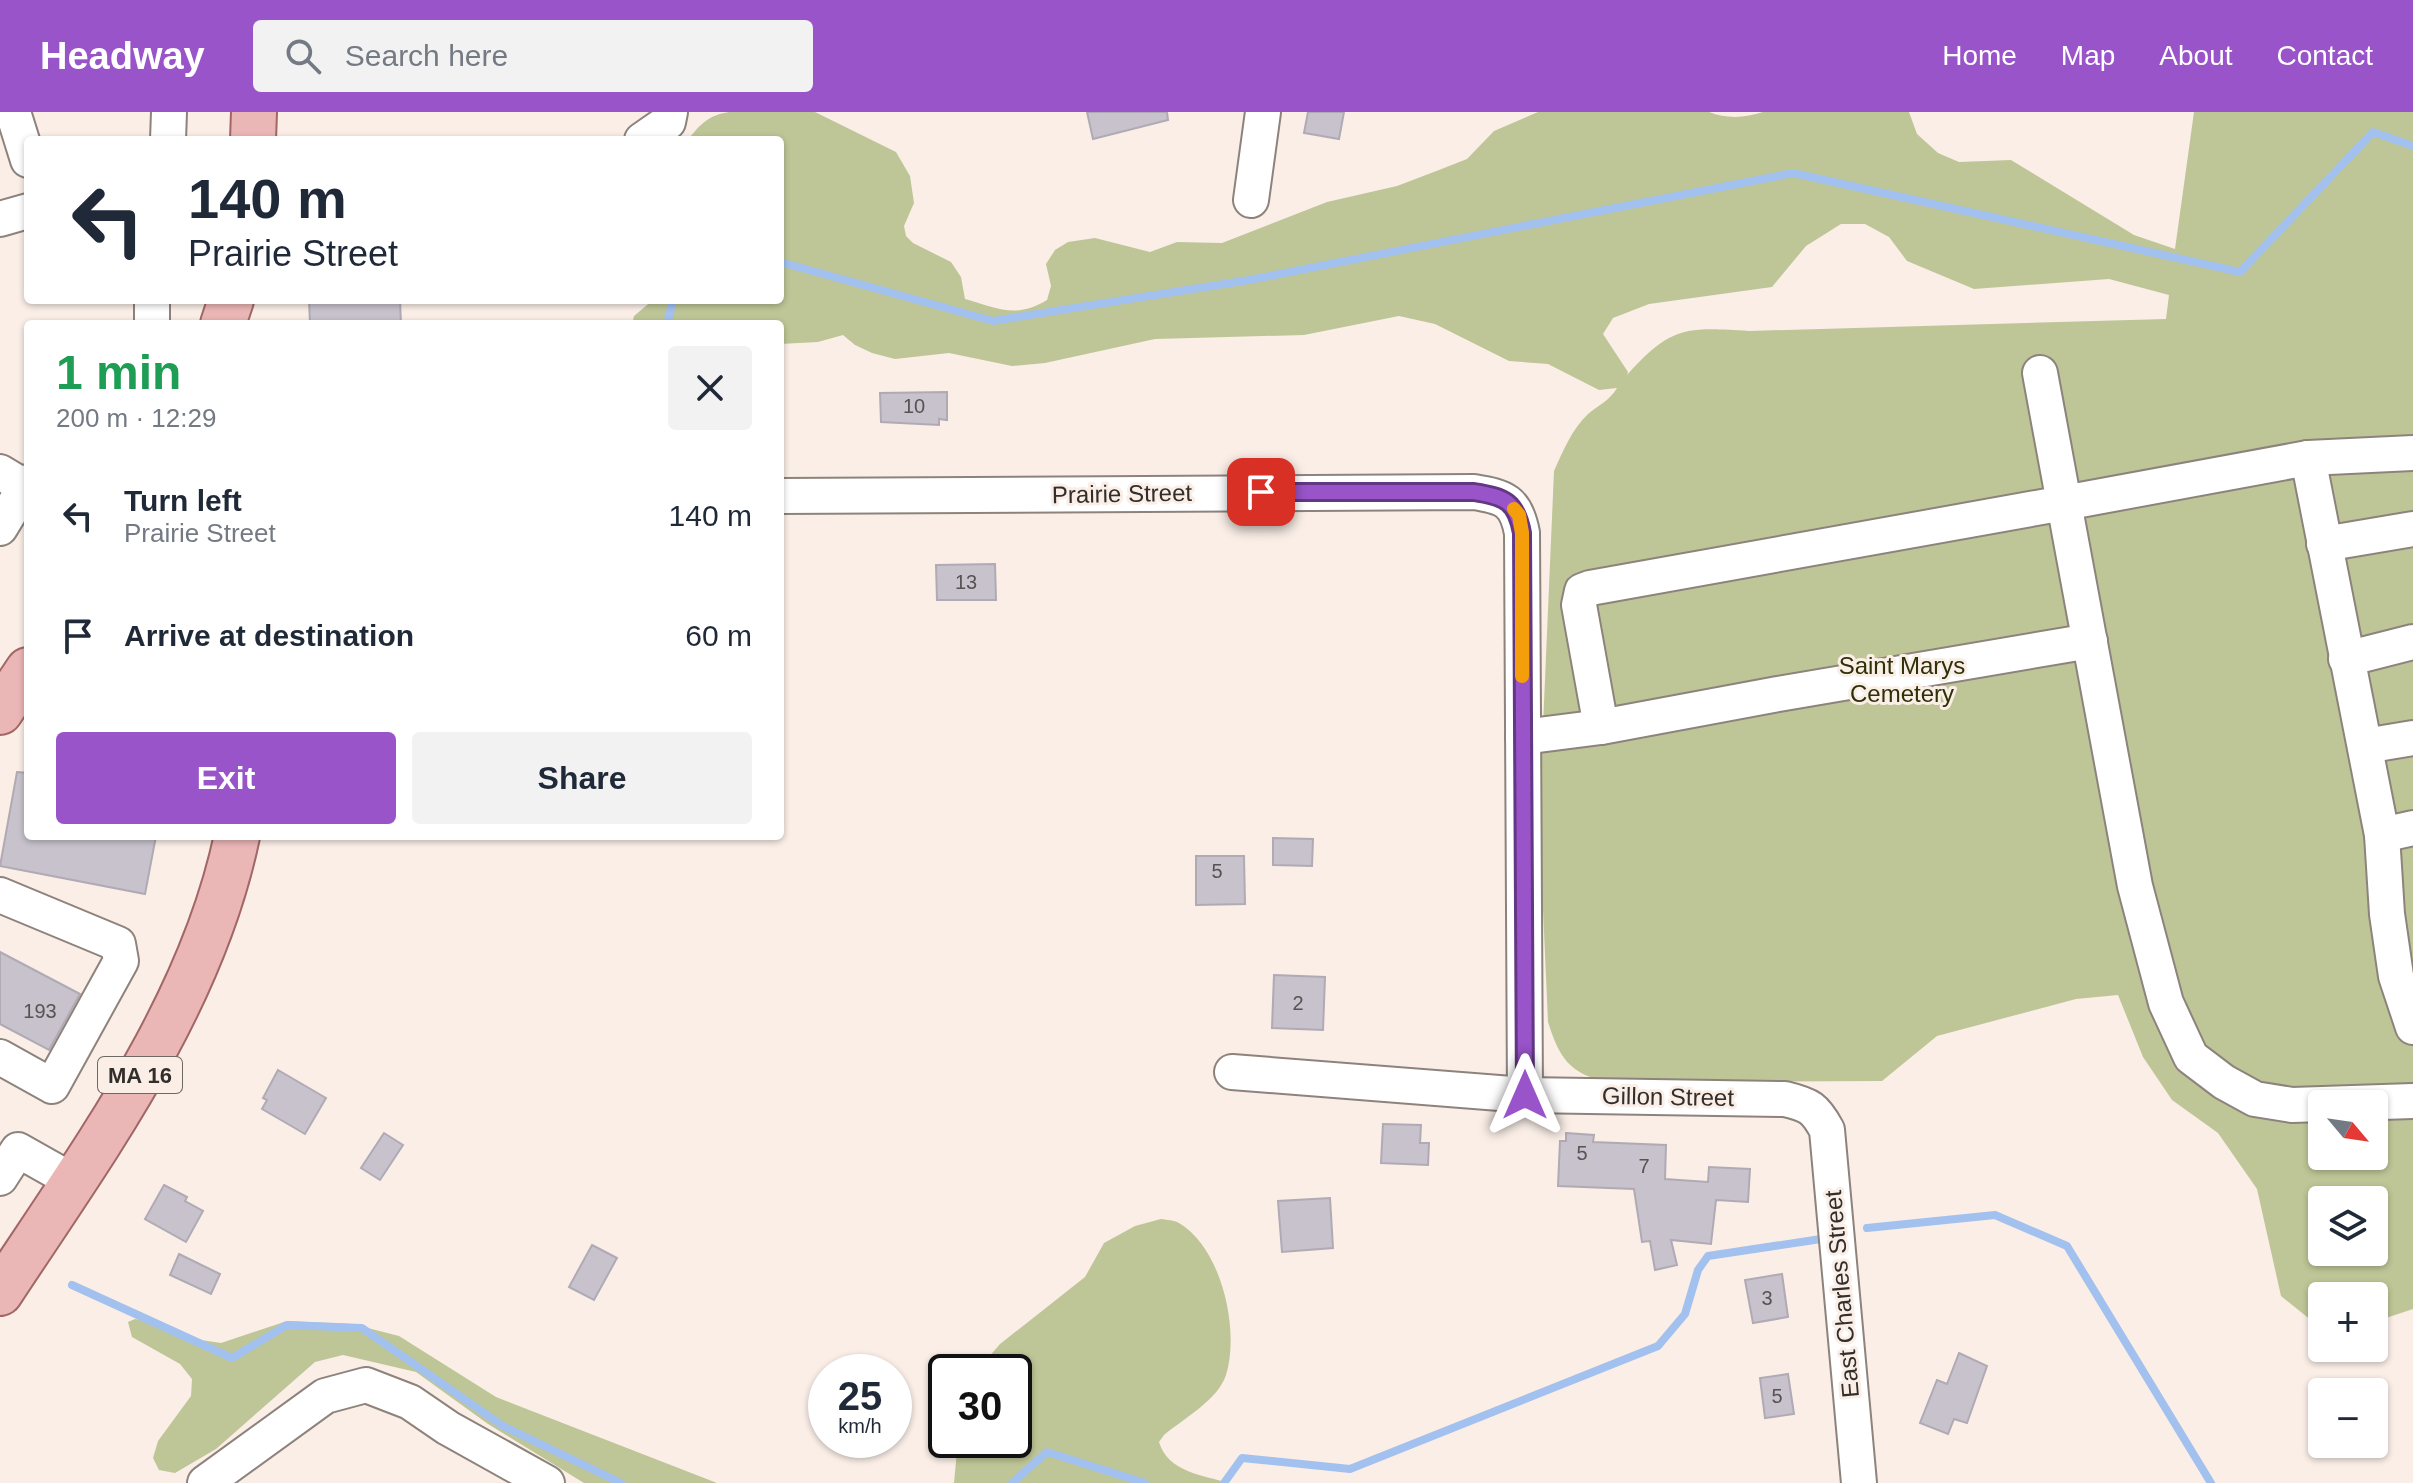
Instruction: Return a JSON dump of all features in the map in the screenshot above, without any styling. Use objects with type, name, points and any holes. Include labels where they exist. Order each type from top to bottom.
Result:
[{"type":"main road","points":[[253,136],[254,112]]},
{"type":"main road","points":[[0,714],[24,676]]},
{"type":"main road","points":[[0,714],[24,690]]},
{"type":"main road","name":"MA 16","points":[[0,1293],[129,1096],[181,998],[219,906],[236,840]]},
{"type":"street","points":[[13,112],[24,147]]},
{"type":"street","points":[[168,136],[169,112]]},
{"type":"street","points":[[648,136],[668,122],[670,112]]},
{"type":"street","points":[[1251,200],[1263,112]]},
{"type":"street","points":[[0,219],[24,212]]},
{"type":"street","points":[[2040,373],[2135,886],[2166,1003],[2191,1057],[2224,1082],[2255,1099],[2292,1105],[2413,1101]]},
{"type":"street","points":[[1601,727],[1579,605],[1582,591],[1590,588],[2308,458],[2413,453]]},
{"type":"street","points":[[2308,458],[2365,746],[2397,831],[2387,914],[2396,976],[2413,1027]]},
{"type":"street","points":[[0,528],[18,481]]},
{"type":"street","name":"Prairie Street","points":[[784,496],[1474,492],[1497,495],[1519,515],[1522,533],[1523,737]]},
{"type":"street","points":[[2324,544],[2413,529]]},
{"type":"street","points":[[1525,1095],[1523,737],[1601,727],[2090,641]]},
{"type":"street","points":[[2346,659],[2413,642]]},
{"type":"street","points":[[2365,746],[2413,738]]},
{"type":"street","points":[[0,895],[118,944],[121,961],[52,1086],[0,1057]]},
{"type":"street","name":"Gillon Street","points":[[1232,1072],[1525,1095],[1785,1099],[1814,1109]]},
{"type":"street","name":"East Charles Street","points":[[1814,1109],[1827,1130],[1859,1483]]},
{"type":"street","points":[[0,1178],[18,1150],[73,1181]]},
{"type":"street","points":[[205,1483],[325,1396],[366,1385],[410,1402],[448,1428],[547,1483]]},
{"type":"green space","name":"Saint Marys Cemetery","points":[[729,112],[815,112],[896,152],[910,176],[914,203],[904,226],[906,236],[913,243],[951,262],[961,277],[965,299],[1016,310],[1047,300],[1051,286],[1046,264],[1055,250],[1068,242],[1095,238],[1150,252],[1177,242],[1222,243],[1327,202],[1397,186],[1467,159],[1494,131],[1538,112],[1709,112],[1736,117],[1763,112],[1909,112],[1917,134],[1938,153],[1959,162],[2011,160],[2134,235],[2175,249],[2194,112],[2413,112],[2413,1309],[2388,1317],[2388,1282],[2308,1282],[2308,1318],[2281,1296],[2257,1189],[2218,1133],[2172,1100],[2143,1057],[2118,995],[2076,999],[1937,1036],[1882,1081],[1608,1082],[1584,1074],[1568,1062],[1548,1022],[1539,819],[1554,471],[1577,426],[1617,388],[1599,390],[1548,364],[1509,361],[1435,324],[1399,316],[1304,335],[1155,339],[1045,363],[1012,366],[949,353],[895,359],[872,353],[843,335],[818,342],[784,344],[784,320],[633,320],[648,304],[784,304],[784,136],[691,136],[706,121]],"holes":[[[1841,224],[1865,224],[1889,237],[1907,261],[1974,289],[2109,279],[2169,295],[2166,319],[1694,330],[1668,338],[1627,375],[1603,334],[1613,318],[1649,304],[1772,287],[1806,246]]]},
{"type":"green space","points":[[1161,1219],[1179,1223],[1194,1235],[1216,1270],[1229,1314],[1230,1357],[1226,1375],[1208,1401],[1159,1442],[1163,1452],[1178,1466],[1229,1483],[954,1483],[956,1458],[1032,1458],[1032,1354],[991,1354],[1085,1277],[1104,1243],[1135,1226]]},
{"type":"green space","points":[[135,1319],[194,1339],[221,1343],[287,1321],[352,1324],[399,1336],[496,1397],[717,1483],[584,1483],[488,1424],[416,1372],[343,1355],[315,1362],[216,1449],[175,1473],[159,1470],[153,1458],[158,1441],[191,1396],[192,1379],[180,1364],[132,1337],[128,1322]]},
{"type":"building","points":[[1087,112],[1167,112],[1168,120],[1093,139]]},
{"type":"building","points":[[1308,112],[1344,112],[1339,139],[1304,133]]},
{"type":"building","points":[[309,304],[400,304],[401,320],[310,320]]},
{"type":"building","points":[[947,392],[947,420],[939,419],[939,425],[881,422],[880,393]]},
{"type":"building","points":[[995,564],[996,600],[937,600],[936,565]]},
{"type":"building","points":[[17,772],[24,773],[24,840],[155,840],[145,894],[0,866]]},
{"type":"building","points":[[1273,838],[1313,839],[1312,866],[1273,865]]},
{"type":"building","points":[[1196,856],[1244,856],[1245,904],[1196,905]]},
{"type":"building","points":[[0,952],[80,994],[49,1050],[0,1024]]},
{"type":"building","points":[[1274,975],[1325,977],[1323,1030],[1272,1028]]},
{"type":"building","points":[[278,1070],[326,1098],[305,1134],[262,1109],[267,1100],[263,1098]]},
{"type":"building","points":[[1383,1124],[1421,1125],[1420,1143],[1429,1143],[1428,1165],[1381,1163]]},
{"type":"building","points":[[384,1133],[403,1145],[380,1180],[361,1168]]},
{"type":"building","points":[[1566,1133],[1594,1135],[1593,1142],[1666,1145],[1665,1179],[1708,1182],[1709,1167],[1750,1169],[1748,1202],[1716,1200],[1711,1244],[1671,1240],[1677,1265],[1655,1270],[1650,1241],[1642,1242],[1634,1189],[1558,1186],[1560,1141],[1566,1141]]},
{"type":"building","points":[[164,1185],[187,1197],[185,1201],[203,1211],[186,1242],[145,1219]]},
{"type":"building","points":[[1330,1198],[1333,1248],[1282,1252],[1278,1201]]},
{"type":"building","points":[[592,1245],[617,1258],[594,1300],[569,1287]]},
{"type":"building","points":[[179,1254],[220,1274],[211,1294],[170,1275]]},
{"type":"building","points":[[1782,1274],[1788,1317],[1753,1323],[1745,1280]]},
{"type":"building","points":[[1959,1353],[1987,1366],[1967,1423],[1954,1419],[1948,1434],[1920,1423],[1937,1380],[1947,1384]]},
{"type":"building","points":[[1788,1374],[1794,1414],[1765,1418],[1760,1378]]},
{"type":"waterway","points":[[784,263],[993,321],[1249,280],[1793,173],[2240,272],[2373,132],[2413,146]]},
{"type":"waterway","points":[[668,320],[672,304]]},
{"type":"waterway","points":[[1867,1228],[1995,1215],[2067,1246],[2211,1483]]},
{"type":"waterway","points":[[1224,1483],[1242,1458],[1350,1469],[1658,1346],[1685,1314],[1698,1270],[1708,1256],[1821,1239]]},
{"type":"waterway","points":[[72,1285],[232,1358],[287,1325],[362,1328],[503,1426],[621,1483]]},
{"type":"waterway","points":[[1012,1483],[1047,1452],[1145,1483]]},
{"type":"slow traffic","points":[[1514,509],[1519,515],[1522,533],[1522,676]]},
{"type":"route","points":[[1261,492],[1474,492],[1497,495],[1509,502],[1519,515],[1522,533],[1525,1095]]}]
